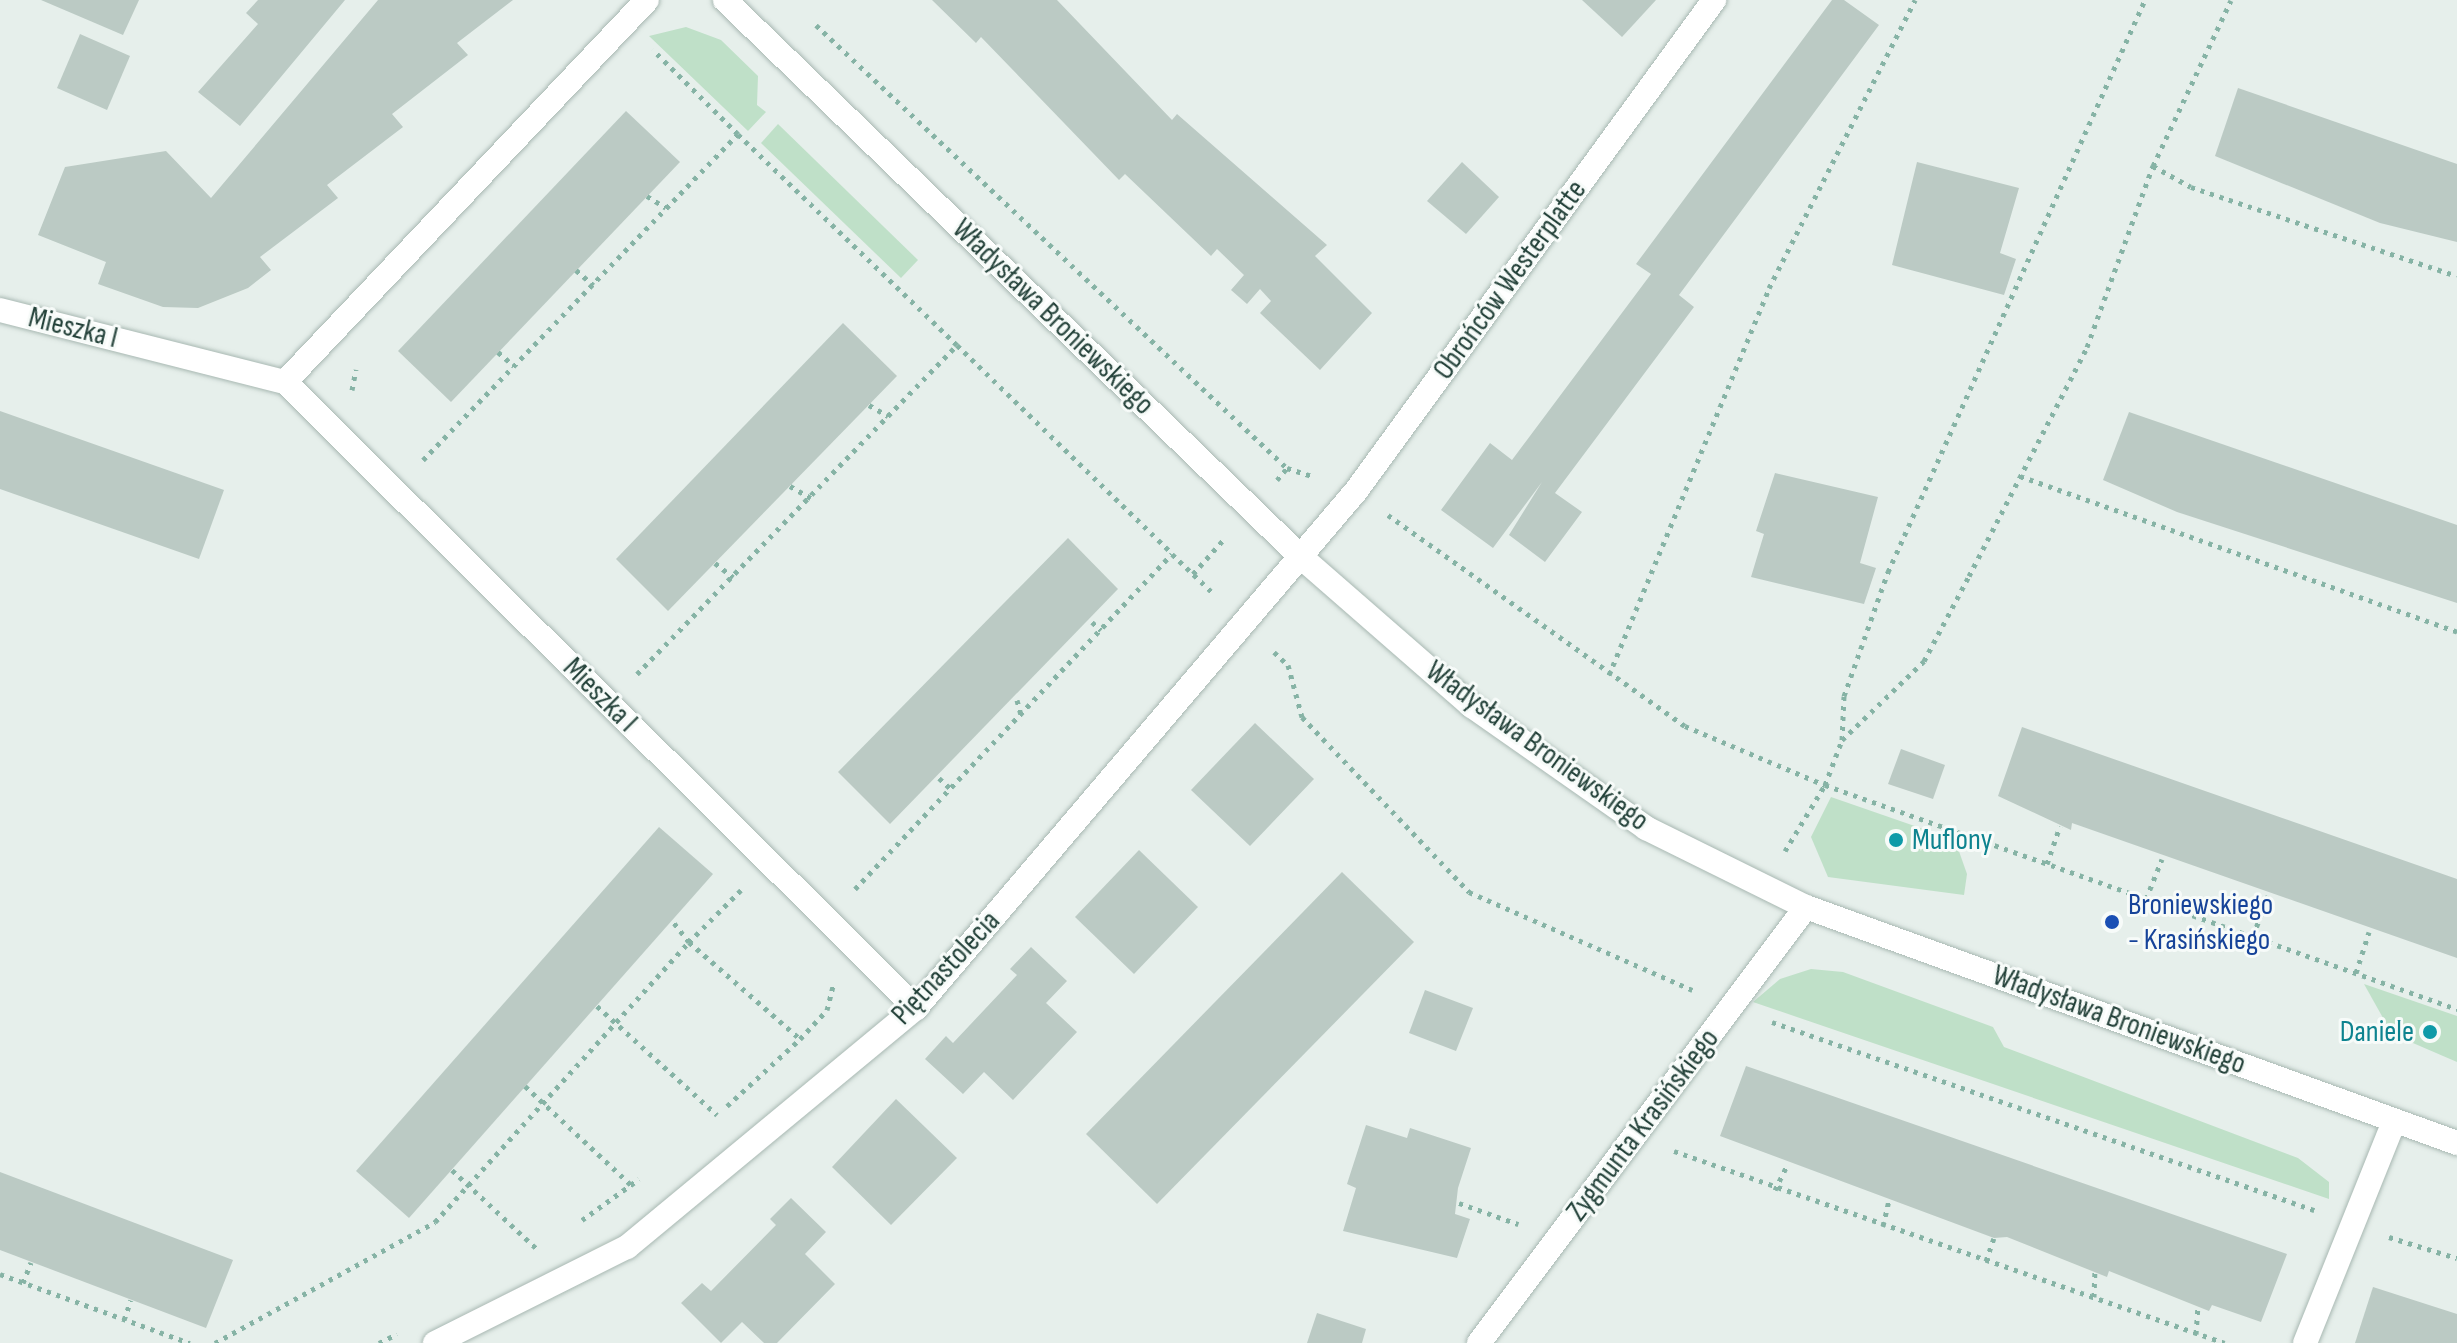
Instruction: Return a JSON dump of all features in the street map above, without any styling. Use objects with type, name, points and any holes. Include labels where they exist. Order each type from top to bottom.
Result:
[{"type":"street","points":[[285,382],[647,0]]},
{"type":"street","name":"Władysława Broniewskiego","points":[[725,0],[1301,557],[1472,706],[1646,828],[1806,907],[2457,1143]]},
{"type":"street","name":"Obrońców Westerplatte","points":[[1301,557],[1356,491],[1714,0]]},
{"type":"street","name":"Mieszka I","points":[[0,310],[285,382],[916,1008]]},
{"type":"street","name":"Piętnastolecia","points":[[435,1343],[627,1247],[916,1008],[1301,557]]},
{"type":"street","name":"Zygmunta Krasińskiego","points":[[1479,1343],[1806,907]]},
{"type":"street","points":[[2305,1343],[2394,1122]]},
{"type":"path","points":[[1609,675],[1769,288],[1915,0]]},
{"type":"path","points":[[1763,886],[1825,785],[1842,740],[1844,696],[1888,572],[2145,0]]},
{"type":"path","points":[[1842,740],[1924,661],[2087,347],[2153,166],[2231,0]]},
{"type":"path","points":[[805,15],[1287,468]]},
{"type":"path","points":[[637,57],[648,45],[1288,665],[1302,717],[1469,892],[1697,992]]},
{"type":"path","points":[[419,464],[738,134]]},
{"type":"path","points":[[2153,166],[2191,187],[2457,276]]},
{"type":"path","points":[[647,196],[666,208]]},
{"type":"path","points":[[576,270],[593,285]]},
{"type":"path","points":[[628,682],[811,498],[957,345]]},
{"type":"path","points":[[498,352],[514,366]]},
{"type":"path","points":[[354,401],[358,362]]},
{"type":"path","points":[[869,405],[888,416]]},
{"type":"path","points":[[2020,476],[2457,632]]},
{"type":"path","points":[[790,486],[811,498]]},
{"type":"path","points":[[1356,491],[1609,675],[1685,726],[1825,785],[2457,1009]]},
{"type":"path","points":[[826,919],[1172,554]]},
{"type":"path","points":[[715,563],[733,577]]},
{"type":"path","points":[[1092,622],[1101,630]]},
{"type":"path","points":[[1017,700],[1022,715]]},
{"type":"path","points":[[939,778],[951,789]]},
{"type":"path","points":[[2047,864],[2060,826]]},
{"type":"path","points":[[2146,899],[2162,859]]},
{"type":"path","points":[[215,1343],[435,1222],[546,1105],[689,942],[750,881]]},
{"type":"path","points":[[2253,937],[2268,896]]},
{"type":"path","points":[[672,920],[689,942],[800,1039]]},
{"type":"path","points":[[2356,973],[2369,932]]},
{"type":"path","points":[[707,1124],[800,1039],[827,1010],[831,979]]},
{"type":"path","points":[[597,1006],[717,1115]]},
{"type":"path","points":[[1764,1019],[2329,1215]]},
{"type":"path","points":[[525,1086],[631,1185]]},
{"type":"path","points":[[1664,1146],[1775,1190],[2225,1343]]},
{"type":"path","points":[[1775,1190],[1787,1165]]},
{"type":"path","points":[[576,1224],[654,1168]]},
{"type":"path","points":[[452,1170],[538,1250]]},
{"type":"path","points":[[1883,1226],[1889,1199]]},
{"type":"path","points":[[1459,1203],[1557,1238]]},
{"type":"path","points":[[2383,1235],[2457,1258]]},
{"type":"path","points":[[1986,1261],[1994,1238]]},
{"type":"path","points":[[529,1256],[550,1241]]},
{"type":"path","points":[[23,1283],[31,1262]]},
{"type":"path","points":[[2094,1297],[2095,1272]]},
{"type":"path","points":[[0,1274],[190,1343]]},
{"type":"path","points":[[124,1320],[131,1300]]},
{"type":"path","points":[[2196,1334],[2198,1307]]},
{"type":"path","points":[[379,1343],[403,1330]]},
{"type":"green space","points":[[686,27],[721,40],[758,76],[757,105],[766,112],[748,131],[649,36]]},
{"type":"green space","points":[[778,124],[918,260],[901,278],[761,143]]},
{"type":"green space","points":[[1831,797],[1955,840],[1967,874],[1964,895],[1828,877],[1811,837]]},
{"type":"green space","points":[[1811,969],[1843,972],[1993,1027],[2004,1047],[2298,1158],[2329,1182],[2329,1199],[1753,1002],[1780,979]]},
{"type":"green space","points":[[2364,984],[2457,1016],[2457,1062],[2392,1034]]},
{"type":"building","points":[[41,0],[139,0],[123,35]]},
{"type":"building","points":[[258,0],[345,0],[240,126],[198,92],[258,24],[246,13]]},
{"type":"building","points":[[378,0],[513,0],[457,43],[468,55],[392,114],[403,127],[327,185],[338,198],[260,257],[271,270],[248,288],[198,308],[163,307],[98,284],[106,262],[38,235],[65,167],[166,151],[211,198]]},
{"type":"building","points":[[932,0],[1057,0],[1172,120],[1177,114],[1327,245],[1315,256],[1372,313],[1320,370],[1260,313],[1271,301],[1260,289],[1247,304],[1231,290],[1244,275],[1217,249],[1211,256],[1125,174],[1119,180],[981,37],[976,43]]},
{"type":"building","points":[[1582,0],[1656,0],[1622,37]]},
{"type":"building","points":[[1832,0],[1844,0],[1879,25],[1679,295],[1694,307],[1555,493],[1582,512],[1545,562],[1509,535],[1542,482],[1493,548],[1441,510],[1490,443],[1512,460],[1651,274],[1636,264]]},
{"type":"building","points":[[80,34],[130,56],[107,110],[57,88]]},
{"type":"building","points":[[2238,88],[2457,164],[2457,242],[2380,223],[2215,156]]},
{"type":"building","points":[[626,111],[680,162],[451,402],[398,351]]},
{"type":"building","points":[[1462,162],[1499,197],[1466,234],[1427,201]]},
{"type":"building","points":[[1917,162],[2019,188],[2000,253],[2016,259],[2004,295],[1892,265]]},
{"type":"building","points":[[843,323],[897,376],[668,611],[616,559]]},
{"type":"building","points":[[0,411],[224,490],[199,559],[0,489]]},
{"type":"building","points":[[2129,412],[2457,525],[2457,603],[2177,512],[2103,480]]},
{"type":"building","points":[[1775,473],[1878,497],[1860,563],[1876,568],[1864,604],[1751,577],[1764,534],[1756,531]]},
{"type":"building","points":[[1068,538],[1118,589],[890,824],[838,772]]},
{"type":"building","points":[[1255,723],[1314,779],[1250,846],[1191,790]]},
{"type":"building","points":[[2022,727],[2457,879],[2457,958],[2072,823],[2071,830],[1998,796]]},
{"type":"building","points":[[1901,749],[1945,765],[1933,799],[1888,784]]},
{"type":"building","points":[[659,827],[713,874],[409,1218],[356,1171]]},
{"type":"building","points":[[1139,850],[1198,907],[1134,974],[1075,917]]},
{"type":"building","points":[[1342,872],[1414,942],[1157,1204],[1086,1134]]},
{"type":"building","points":[[1031,947],[1067,981],[1046,1003],[1077,1032],[1013,1100],[984,1072],[963,1094],[925,1059],[946,1036],[953,1043],[1017,975],[1010,969]]},
{"type":"building","points":[[1425,990],[1473,1008],[1456,1051],[1409,1033]]},
{"type":"building","points":[[1746,1066],[2287,1254],[2261,1322],[2212,1305],[2209,1311],[2109,1271],[2107,1277],[2007,1237],[1994,1238],[1720,1136]]},
{"type":"building","points":[[896,1099],[957,1158],[891,1225],[832,1167]]},
{"type":"building","points":[[1366,1125],[1407,1138],[1410,1128],[1471,1148],[1458,1188],[1455,1214],[1470,1219],[1457,1258],[1343,1231],[1356,1188],[1347,1184]]},
{"type":"building","points":[[0,1172],[233,1260],[206,1328],[0,1250]]},
{"type":"building","points":[[791,1198],[826,1232],[805,1254],[835,1284],[777,1343],[764,1343],[742,1322],[721,1343],[681,1303],[702,1283],[711,1291],[776,1225],[770,1219]]},
{"type":"building","points":[[2373,1287],[2457,1314],[2457,1343],[2355,1343]]},
{"type":"building","points":[[1317,1313],[1366,1329],[1362,1343],[1307,1343]]},
{"type":"place","name":"Muflony","points":[[1896,840]]},
{"type":"place","name":"Broniewskiego - Krasińskiego","points":[[2112,922]]},
{"type":"place","name":"Daniele","points":[[2430,1032]]}]
